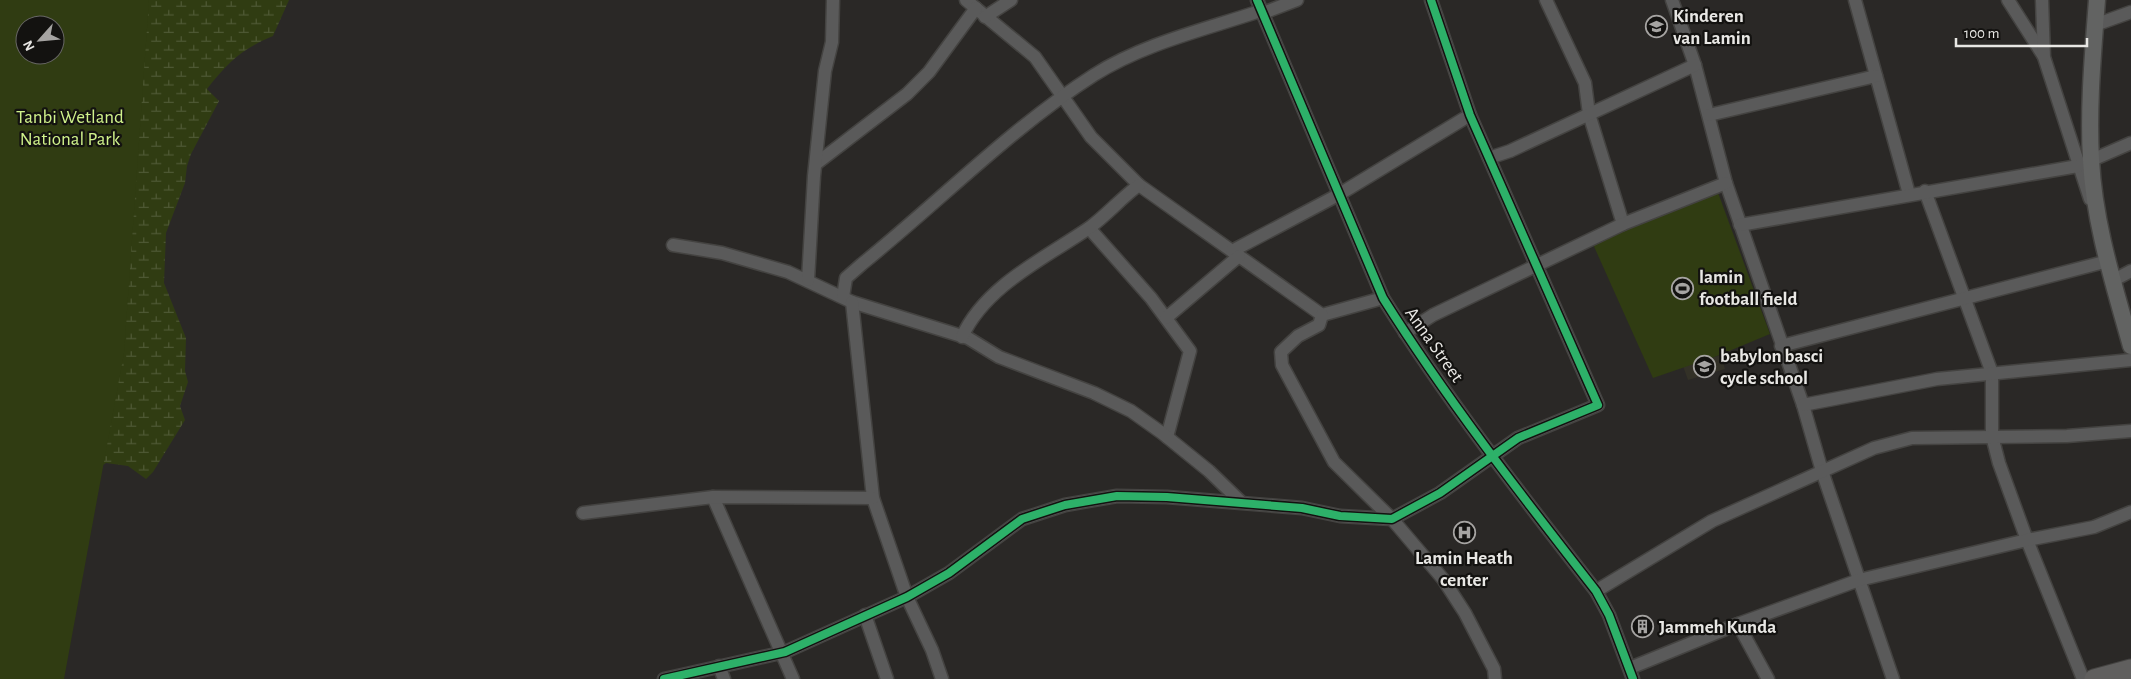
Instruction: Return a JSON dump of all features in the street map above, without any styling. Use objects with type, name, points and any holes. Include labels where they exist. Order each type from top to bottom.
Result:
[{"type":"highway","points":[[2094,679],[2131,669]]},
{"type":"main road","points":[[2097,0],[2085,163],[2112,280],[2131,346]]},
{"type":"street","points":[[808,280],[814,176],[817,163],[820,111],[832,42],[833,0]]},
{"type":"street","points":[[817,163],[907,94],[929,72],[976,8],[1011,0]]},
{"type":"street","name":"Anna Street","points":[[1257,0],[1383,298],[1405,333],[1493,458],[1596,591],[1609,615],[1631,674]]},
{"type":"street","points":[[942,679],[932,650],[907,597],[873,498],[846,278],[1064,97],[1096,74],[1133,56],[1202,29],[1257,12],[1263,13],[1297,0]]},
{"type":"street","points":[[664,679],[763,658],[782,652],[907,597],[948,573],[1022,520],[1065,505],[1091,498],[1117,496],[1241,502],[1302,508],[1340,516],[1392,519],[1440,493],[1493,458],[1518,438],[1598,405],[1538,265],[1470,115],[1431,0]]},
{"type":"street","points":[[1546,0],[1585,83],[1589,114],[1623,224]]},
{"type":"street","points":[[1672,0],[1695,65],[1726,183],[1803,405],[1822,471],[1893,679]]},
{"type":"street","points":[[1855,0],[1910,194]]},
{"type":"street","points":[[2008,0],[2044,57],[2085,163]]},
{"type":"street","points":[[2042,0],[2044,57]]},
{"type":"street","points":[[976,8],[1035,57],[1091,137],[1139,185],[1322,315]]},
{"type":"street","points":[[2095,25],[2131,12]]},
{"type":"street","points":[[1489,158],[1695,65]]},
{"type":"street","points":[[1709,115],[1876,76]]},
{"type":"street","points":[[1166,318],[1235,253],[1338,195],[1470,115]]},
{"type":"street","points":[[1740,225],[2085,163],[2131,143]]},
{"type":"street","points":[[1405,333],[1432,315],[1623,224],[1726,183]]},
{"type":"street","points":[[962,337],[976,313],[1010,282],[1089,228],[1139,185]]},
{"type":"street","points":[[1925,191],[1992,373],[1992,436],[1999,463],[2082,679]]},
{"type":"street","points":[[1089,228],[1151,298],[1190,351],[1167,437]]},
{"type":"street","points":[[673,245],[722,253],[808,280],[848,300],[962,337],[999,357],[1094,393],[1131,410],[1209,471],[1241,502]]},
{"type":"street","points":[[1781,346],[2108,261]]},
{"type":"street","points":[[2112,280],[2131,271]]},
{"type":"street","points":[[1322,315],[1383,298]]},
{"type":"street","points":[[1322,315],[1319,325],[1298,336],[1281,352],[1282,365],[1334,462],[1392,519],[1443,579],[1466,613],[1494,669],[1495,679]]},
{"type":"street","points":[[1803,405],[1937,379],[2131,360]]},
{"type":"street","points":[[1596,591],[1712,521],[1874,448],[1912,438],[2067,436],[2131,431]]},
{"type":"street","points":[[583,513],[712,497],[873,498]]},
{"type":"street","points":[[712,497],[793,679]]},
{"type":"street","points":[[1631,674],[1738,624],[1859,580],[2027,540],[2094,527],[2131,512]]},
{"type":"street","points":[[865,615],[887,679]]},
{"type":"street","points":[[1738,624],[1768,679]]},
{"type":"street","points":[[719,666],[724,679]]},
{"type":"shaded area","name":"babylon basci cycle school","points":[[1721,355],[1725,369],[1688,380],[1683,366]]},
{"type":"green space","name":"Tanbi Wetland National Park","points":[[0,0],[289,0],[273,36],[236,57],[207,89],[219,101],[191,154],[185,183],[166,233],[164,283],[186,338],[185,371],[188,382],[180,406],[185,420],[153,472],[146,479],[128,466],[106,463],[88,475],[0,679]]},
{"type":"green space","name":"Tanbi Wetland National Park","points":[[0,0],[149,0],[124,353],[64,679],[0,679]]},
{"type":"green space","name":"lamin football field","points":[[1717,190],[1770,334],[1717,356],[1653,378],[1592,242]]},
{"type":"cycle path","points":[[1257,0],[1383,298],[1459,410],[1596,591],[1609,615],[1633,679]]},
{"type":"cycle path","points":[[664,679],[785,652],[907,597],[949,573],[1022,519],[1065,505],[1117,496],[1167,497],[1302,508],[1340,516],[1392,519],[1440,493],[1518,438],[1598,405],[1470,115],[1431,0]]},
{"type":"place","name":"Kinderen van Lamin","points":[[1657,27]]},
{"type":"place","name":"lamin football field","points":[[1683,288]]},
{"type":"place","name":"babylon basci cycle school","points":[[1704,367]]},
{"type":"place","name":"Lamin Heath center","points":[[1464,532]]},
{"type":"place","name":"Jammeh Kunda","points":[[1643,627]]}]
